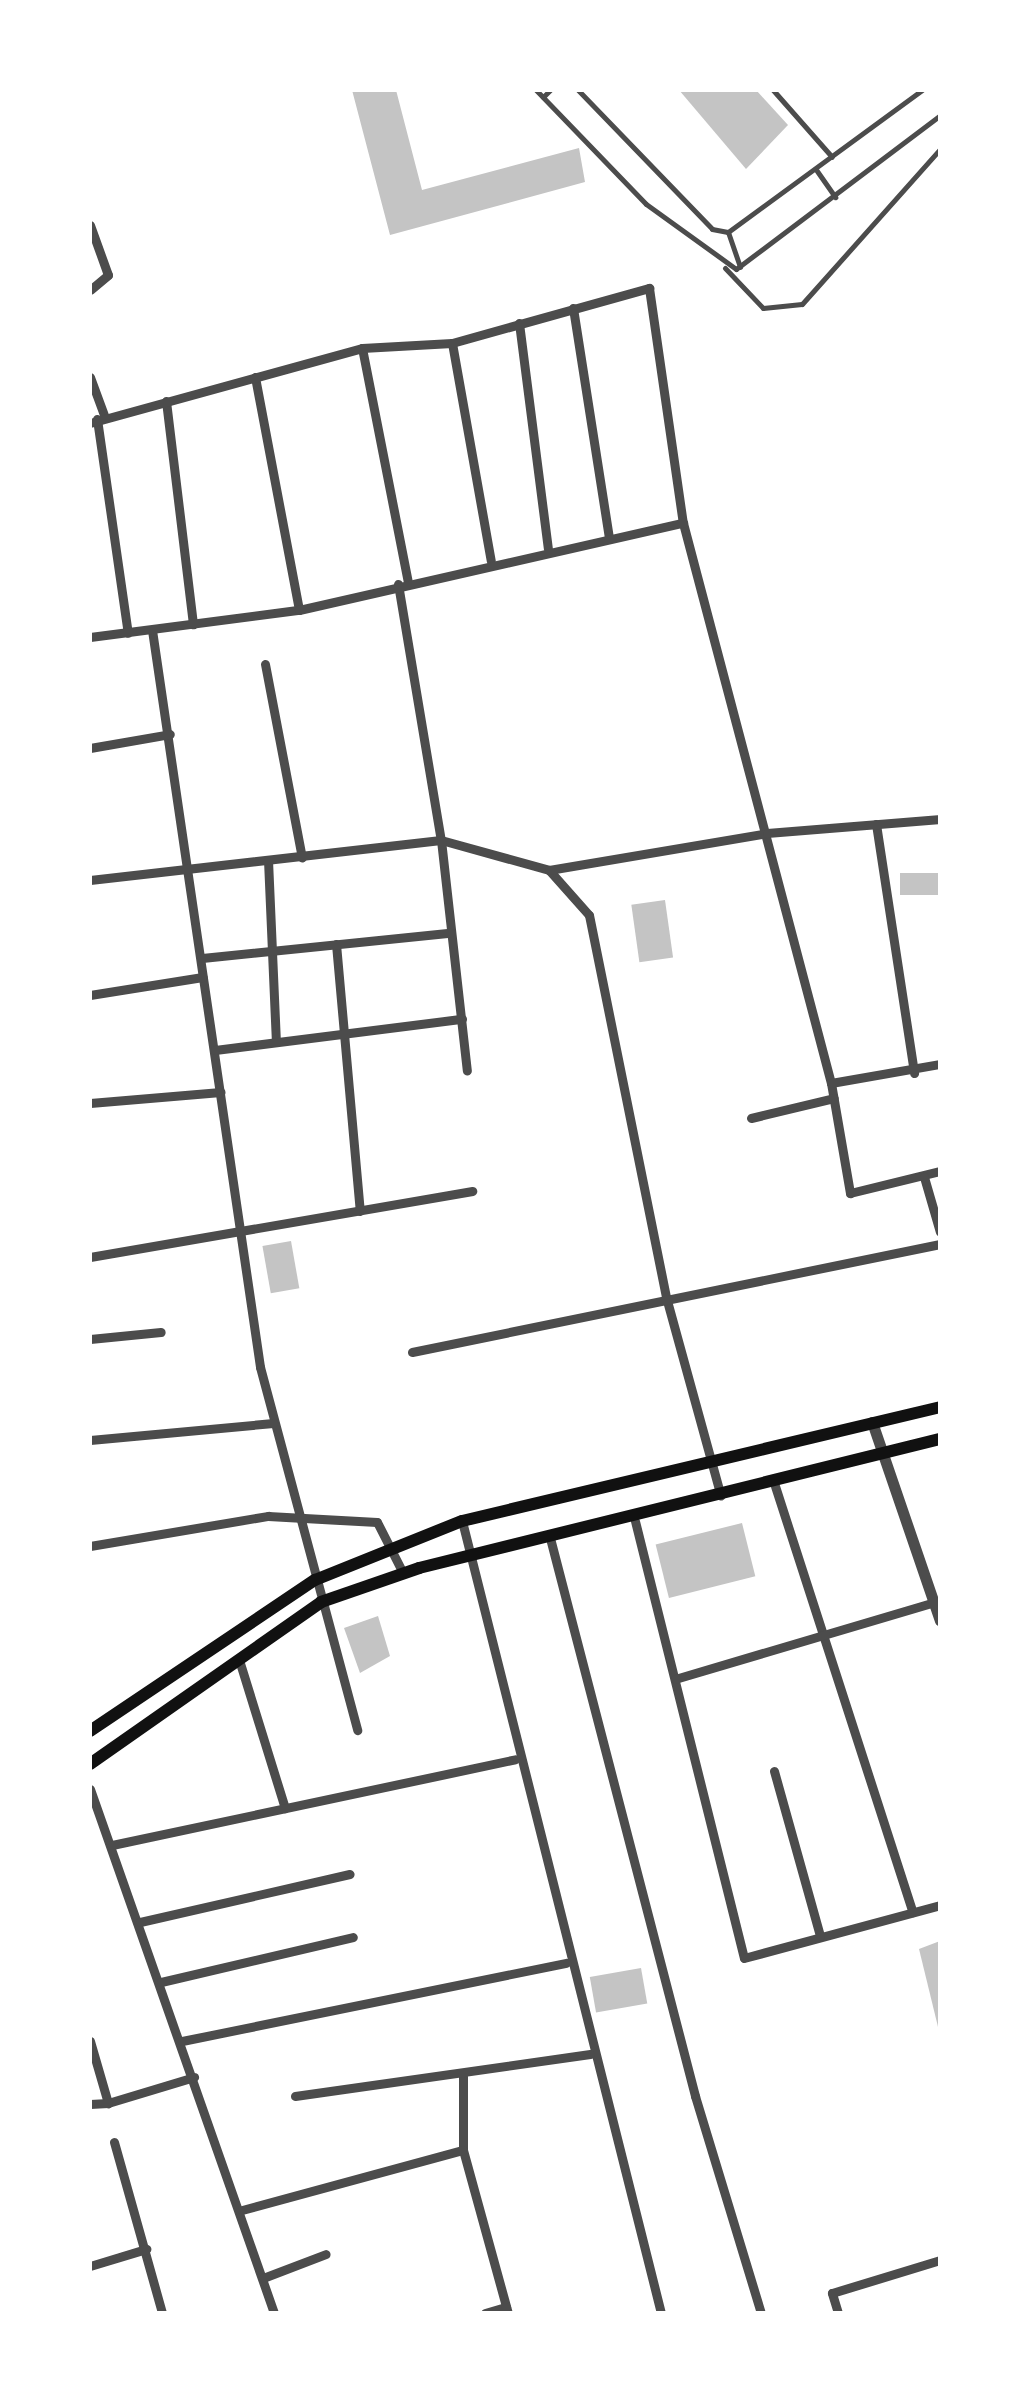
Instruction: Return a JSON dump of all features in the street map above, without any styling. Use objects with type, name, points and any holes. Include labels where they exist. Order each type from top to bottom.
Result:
[{"type":"main road","points":[[90,1731],[316,1580],[462,1521],[940,1406]]},
{"type":"main road","points":[[90,1764],[240,1663],[321,1602],[403,1573],[775,1486],[940,1439]]},
{"type":"street","points":[[90,225],[108,275],[90,290]]},
{"type":"street","points":[[97,419],[362,348],[452,343],[649,288],[683,522],[831,1083],[850,1192],[940,1172]]},
{"type":"street","points":[[573,308],[609,537]]},
{"type":"street","points":[[519,323],[548,548]]},
{"type":"street","points":[[452,343],[490,562]]},
{"type":"street","points":[[362,348],[403,583],[441,840],[467,1071]]},
{"type":"street","points":[[90,377],[128,633]]},
{"type":"street","points":[[255,377],[298,610]]},
{"type":"street","points":[[166,400],[193,624]]},
{"type":"street","points":[[90,636],[298,610],[548,548],[683,522]]},
{"type":"street","points":[[152,630],[241,1232],[274,1423],[357,1730]]},
{"type":"street","points":[[265,664],[302,858]]},
{"type":"street","points":[[90,748],[170,734]]},
{"type":"street","points":[[90,880],[441,840],[548,870],[767,832],[940,818]]},
{"type":"street","points":[[876,824],[914,1073]]},
{"type":"street","points":[[268,860],[276,1042]]},
{"type":"street","points":[[548,870],[589,915],[666,1298],[722,1499]]},
{"type":"street","points":[[202,958],[450,932]]},
{"type":"street","points":[[336,944],[340,1034],[360,1210]]},
{"type":"street","points":[[90,996],[203,976]]},
{"type":"street","points":[[215,1050],[462,1019]]},
{"type":"street","points":[[831,1083],[914,1073],[940,1064]]},
{"type":"street","points":[[90,1103],[222,1092]]},
{"type":"street","points":[[751,1118],[834,1098]]},
{"type":"street","points":[[924,1177],[940,1232]]},
{"type":"street","points":[[90,1256],[472,1191]]},
{"type":"street","points":[[412,1352],[940,1244]]},
{"type":"street","points":[[90,1339],[161,1332]]},
{"type":"street","points":[[872,1422],[940,1618]]},
{"type":"street","points":[[90,1440],[274,1423]]},
{"type":"street","points":[[775,1486],[913,1912]]},
{"type":"street","points":[[90,1546],[300,1516],[377,1522],[394,1548],[403,1573]]},
{"type":"street","points":[[635,1520],[744,1958],[940,1905]]},
{"type":"street","points":[[462,1521],[514,1758],[661,2313]]},
{"type":"street","points":[[550,1538],[695,2096],[761,2313]]},
{"type":"street","points":[[675,1679],[820,1630],[934,1602]]},
{"type":"street","points":[[240,1663],[285,1808]]},
{"type":"street","points":[[112,1845],[514,1758]]},
{"type":"street","points":[[774,1771],[820,1936]]},
{"type":"street","points":[[90,1789],[242,2210],[274,2313]]},
{"type":"street","points":[[140,1922],[350,1874]]},
{"type":"street","points":[[161,1982],[353,1938]]},
{"type":"street","points":[[182,2041],[566,1962]]},
{"type":"street","points":[[90,2041],[108,2103]]},
{"type":"street","points":[[295,2096],[462,2076],[590,2054]]},
{"type":"street","points":[[462,2076],[463,2150],[507,2310],[485,2313]]},
{"type":"street","points":[[90,2104],[108,2103],[194,2077]]},
{"type":"street","points":[[114,2142],[162,2313]]},
{"type":"street","points":[[242,2210],[463,2150]]},
{"type":"street","points":[[90,2266],[146,2249]]},
{"type":"street","points":[[263,2278],[326,2254]]},
{"type":"street","points":[[838,2313],[832,2293],[940,2260]]},
{"type":"lane","points":[[536,90],[646,204],[726,268],[763,308],[802,304],[940,150]]},
{"type":"lane","points":[[543,97],[550,90]]},
{"type":"lane","points":[[578,90],[712,229],[728,232],[922,90]]},
{"type":"lane","points":[[774,90],[832,157]]},
{"type":"lane","points":[[726,268],[740,268],[940,115]]},
{"type":"lane","points":[[816,170],[835,197]]},
{"type":"lane","points":[[728,232],[740,268]]},
{"type":"building","points":[[352,90],[396,90],[422,190],[579,148],[585,182],[390,235]]},
{"type":"building","points":[[679,90],[756,90],[788,125],[746,169]]},
{"type":"building","points":[[900,873],[940,873],[940,895],[900,895]]},
{"type":"building","points":[[665,900],[673,957],[639,962],[631,905]]},
{"type":"building","points":[[291,1241],[299,1288],[271,1293],[262,1246]]},
{"type":"building","points":[[742,1523],[755,1576],[669,1598],[656,1545]]},
{"type":"building","points":[[378,1616],[390,1656],[360,1673],[344,1628]]},
{"type":"building","points":[[940,1941],[940,2031],[939,2031],[919,1949]]},
{"type":"building","points":[[641,1968],[647,2003],[596,2012],[590,1977]]}]
